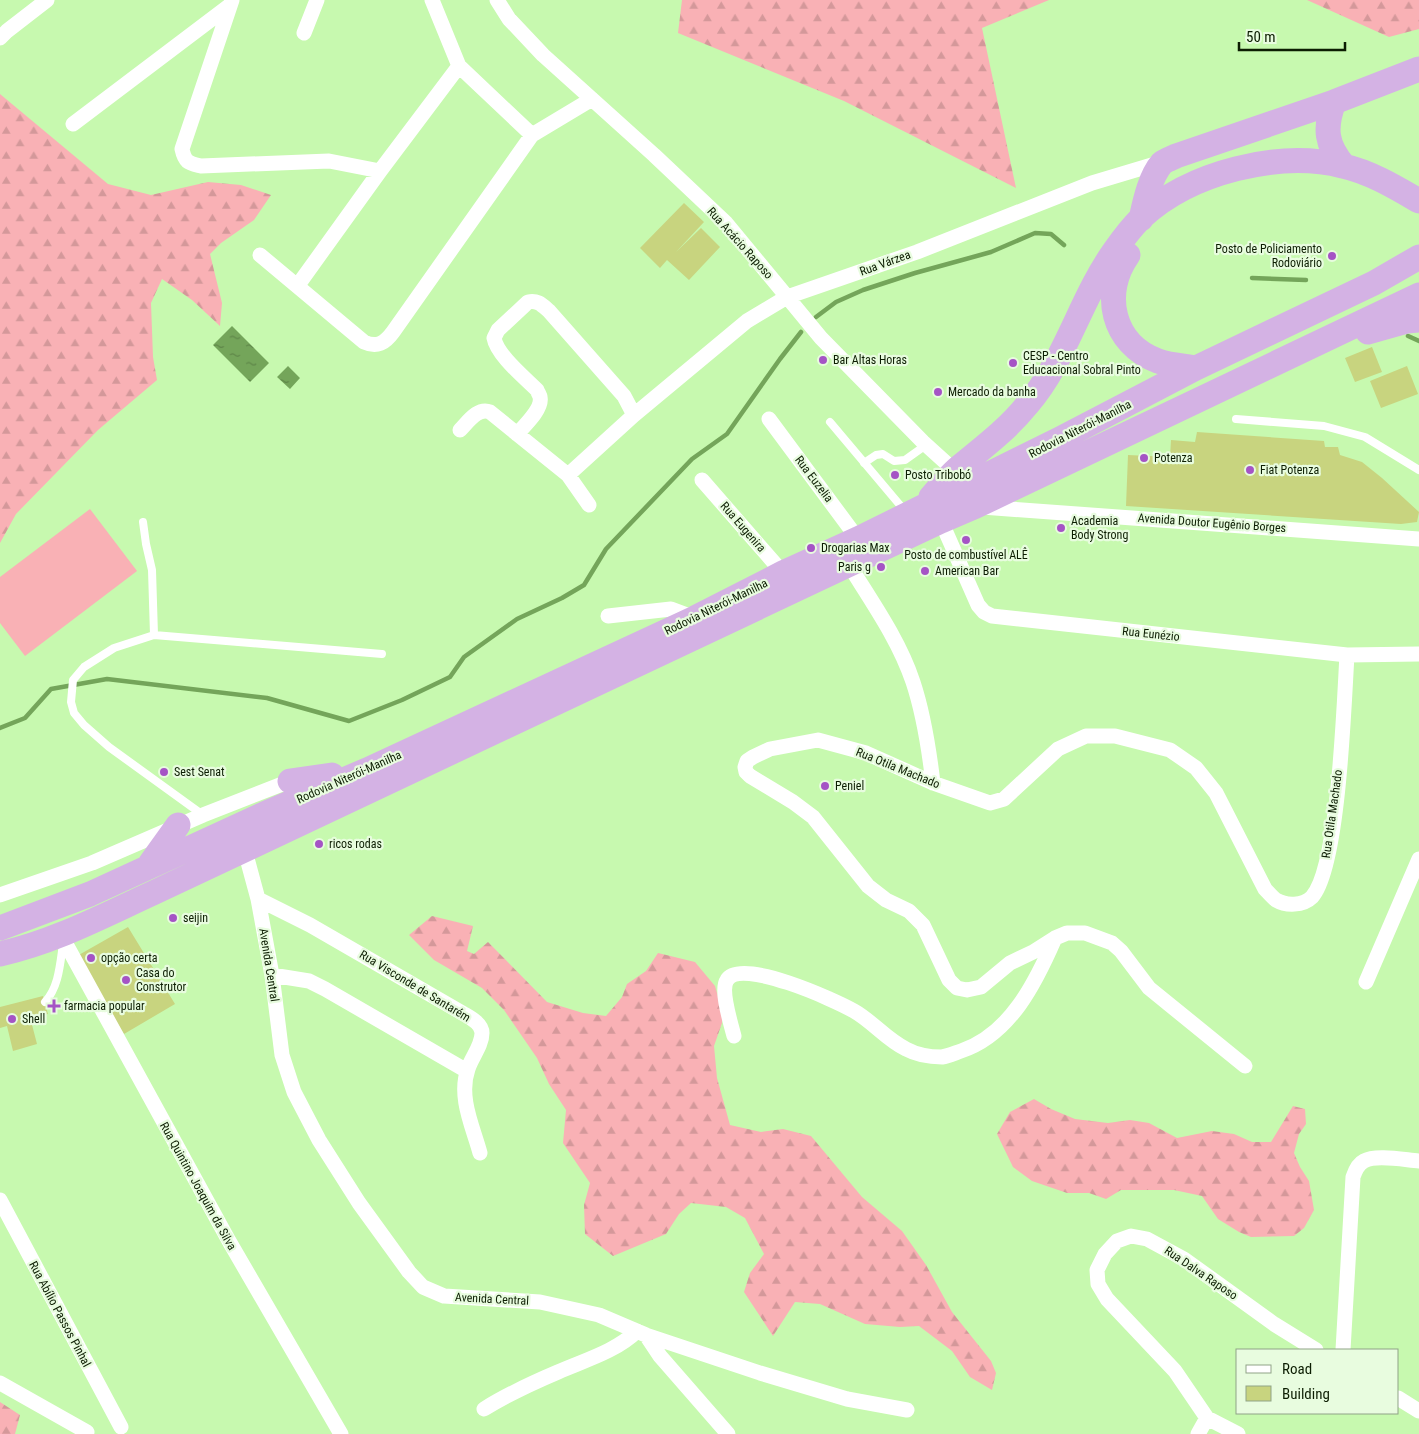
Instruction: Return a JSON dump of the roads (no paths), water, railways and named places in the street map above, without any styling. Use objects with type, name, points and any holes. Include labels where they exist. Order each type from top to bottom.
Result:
[{"type":"highway","points":[[1141,219],[1145,201],[1156,173],[1163,162],[1419,70]]},
{"type":"highway","points":[[1334,102],[1330,112],[1328,131],[1330,146],[1344,166]]},
{"type":"highway","points":[[913,512],[955,471],[995,438],[1028,405],[1052,370],[1114,251],[1141,219],[1181,191],[1209,178],[1243,167],[1276,161],[1305,160],[1344,166],[1388,191],[1419,218]]},
{"type":"highway","points":[[1196,368],[1158,361],[1143,353],[1131,344],[1121,331],[1115,316],[1114,282],[1121,264],[1147,228],[1162,213],[1181,201],[1212,189],[1270,175],[1298,173],[1323,176],[1419,200]]},
{"type":"highway","name":"Rodovia Niterói-Manilha","points":[[0,928],[90,894],[264,814],[367,770],[695,618],[1060,439],[1196,368],[1374,283],[1419,257]]},
{"type":"highway","name":"Rodovia Niterói-Manilha","points":[[0,954],[62,938],[1419,295]]},
{"type":"highway","points":[[1308,348],[1406,321],[1419,320]]},
{"type":"highway","points":[[290,781],[367,770]]},
{"type":"highway","points":[[149,866],[178,826]]},
{"type":"street","points":[[2,31],[48,0]]},
{"type":"street","points":[[304,33],[317,0]]},
{"type":"street","points":[[432,0],[459,66],[532,135]]},
{"type":"street","name":"Rua Acácio Raposo","points":[[498,0],[509,19],[543,54],[726,223],[821,338],[926,445],[955,471]]},
{"type":"street","points":[[231,3],[182,149],[184,158],[189,163],[202,166],[329,161],[380,171]]},
{"type":"street","points":[[73,124],[231,3]]},
{"type":"street","points":[[298,285],[459,66]]},
{"type":"street","points":[[260,254],[364,342],[371,345],[380,345],[388,339],[532,135],[592,99]]},
{"type":"street","name":"Rua Várzea","points":[[568,475],[634,415],[748,320],[787,297],[917,252],[1092,183],[1163,162]]},
{"type":"street","points":[[518,434],[535,414],[540,404],[540,398],[536,390],[500,351],[495,344],[494,338],[498,330],[528,302],[534,301],[540,303],[549,311],[624,396],[634,415]]},
{"type":"street","points":[[460,430],[479,411],[484,409],[490,412],[568,475],[589,505]]},
{"type":"street","name":"Rua Euzelia","points":[[769,419],[858,539]]},
{"type":"street","name":"Rua Eugenira","points":[[702,480],[784,574]]},
{"type":"street","name":"Avenida Doutor Eugênio Borges","points":[[976,506],[1419,539]]},
{"type":"street","name":"Rua Eunézio","points":[[941,521],[978,605],[984,612],[992,616],[1347,655],[1419,654]]},
{"type":"street","points":[[849,565],[888,628],[913,681],[927,736],[933,783]]},
{"type":"street","points":[[608,616],[671,609],[695,618]]},
{"type":"street","name":"Rua Otila Machado","points":[[1245,1066],[1149,988],[1122,951],[1112,943],[1085,934],[1067,933],[1055,938],[1033,952],[1010,963],[981,987],[967,990],[957,988],[949,980],[923,924],[909,911],[886,900],[868,886],[813,817],[793,802],[750,776],[746,772],[745,767],[747,762],[753,757],[770,749],[818,740],[866,753],[933,783],[990,803],[1004,799],[1058,749],[1086,736],[1115,736],[1170,750],[1196,768],[1216,793],[1265,889],[1275,900],[1286,904],[1300,904],[1311,898],[1322,876],[1329,850],[1336,798],[1347,655]]},
{"type":"street","points":[[0,895],[92,863],[203,815],[290,781]]},
{"type":"street","name":"Avenida Central","points":[[244,851],[258,899],[272,975],[282,1054],[294,1092],[319,1140],[360,1203],[409,1272],[423,1287],[444,1296],[540,1302],[599,1315],[641,1333],[768,1376],[847,1398],[907,1410]]},
{"type":"street","points":[[1366,982],[1419,858]]},
{"type":"street","name":"Rua Visconde de Santarém","points":[[258,899],[310,925],[464,1014],[479,1025],[482,1031],[481,1040],[467,1071],[465,1090],[466,1107],[480,1153]]},
{"type":"street","name":"Rua Quintino Joaquim da Silva","points":[[62,938],[229,1241],[341,1434]]},
{"type":"street","points":[[734,1036],[725,994],[727,980],[732,974],[741,972],[789,983],[822,996],[855,1011],[904,1049],[922,1056],[944,1057],[968,1049],[993,1035],[1015,1010],[1039,975],[1055,938]]},
{"type":"street","points":[[272,975],[309,981],[467,1071]]},
{"type":"street","points":[[1343,1349],[1353,1177],[1356,1168],[1363,1161],[1377,1158],[1419,1161]]},
{"type":"street","name":"Rua Abílio Passos Pinhal","points":[[0,1200],[121,1427]]},
{"type":"street","name":"Rua Dalva Raposo","points":[[1238,1434],[1207,1418],[1175,1371],[1107,1299],[1098,1284],[1097,1270],[1105,1254],[1117,1240],[1131,1236],[1147,1239],[1184,1259],[1274,1324],[1314,1349]]},
{"type":"street","points":[[484,1409],[517,1389],[608,1351],[641,1333],[728,1434]]},
{"type":"street","points":[[0,1383],[87,1432]]},
{"type":"street","points":[[1399,1399],[1419,1411]]},
{"type":"street","points":[[1198,1434],[1207,1418]]},
{"type":"lane","points":[[1236,419],[1324,426],[1364,437],[1419,470]]},
{"type":"lane","points":[[830,422],[864,463],[913,512]]},
{"type":"lane","points":[[864,463],[876,455],[883,454],[894,461],[905,460],[926,445]]},
{"type":"lane","points":[[143,522],[152,570],[154,635]]},
{"type":"lane","points":[[203,815],[110,748],[84,725],[74,713],[71,702],[74,680],[84,666],[114,648],[154,635],[382,654]]},
{"type":"lane","points":[[45,1002],[51,995],[59,973],[62,938]]},
{"type":"water","points":[[232,326],[269,363],[250,382],[213,345]]},
{"type":"water","points":[[288,366],[300,378],[290,389],[277,377]]},
{"type":"waterway","points":[[816,317],[836,302],[863,290],[991,252],[1035,233],[1051,234],[1064,245]]},
{"type":"waterway","points":[[1252,278],[1306,280]]},
{"type":"waterway","points":[[0,728],[25,718],[51,689],[107,679],[267,698],[349,721],[402,700],[450,677],[464,657],[517,619],[562,598],[584,585],[606,549],[692,459],[727,434],[801,332]]},
{"type":"waterway","points":[[1408,336],[1419,341]]},
{"type":"place","name":"Posto de Policiamento Rodoviário","points":[[1332,256]]},
{"type":"place","name":"Bar Altas Horas","points":[[823,360]]},
{"type":"place","name":"CESP - Centro Educacional Sobral Pinto","points":[[1013,363]]},
{"type":"place","name":"Mercado da banha","points":[[938,392]]},
{"type":"place","name":"Potenza","points":[[1144,458]]},
{"type":"place","name":"Fiat Potenza","points":[[1250,470]]},
{"type":"place","name":"Posto Tribobó","points":[[895,475]]},
{"type":"place","name":"Academia Body Strong","points":[[1061,528]]},
{"type":"place","name":"Posto de combustível ALÊ","points":[[966,540]]},
{"type":"place","name":"Drogarias Max","points":[[811,548]]},
{"type":"place","name":"Paris g","points":[[881,567]]},
{"type":"place","name":"American Bar","points":[[925,571]]},
{"type":"place","name":"Sest Senat","points":[[164,772]]},
{"type":"place","name":"Peniel","points":[[825,786]]},
{"type":"place","name":"ricos rodas","points":[[319,844]]},
{"type":"place","name":"seijin","points":[[173,918]]},
{"type":"place","name":"opção certa","points":[[91,958]]},
{"type":"place","name":"Casa do Construtor","points":[[126,980]]},
{"type":"place","name":"farmacia popular","points":[[54,1006]]},
{"type":"place","name":"Shell","points":[[12,1019]]}]
